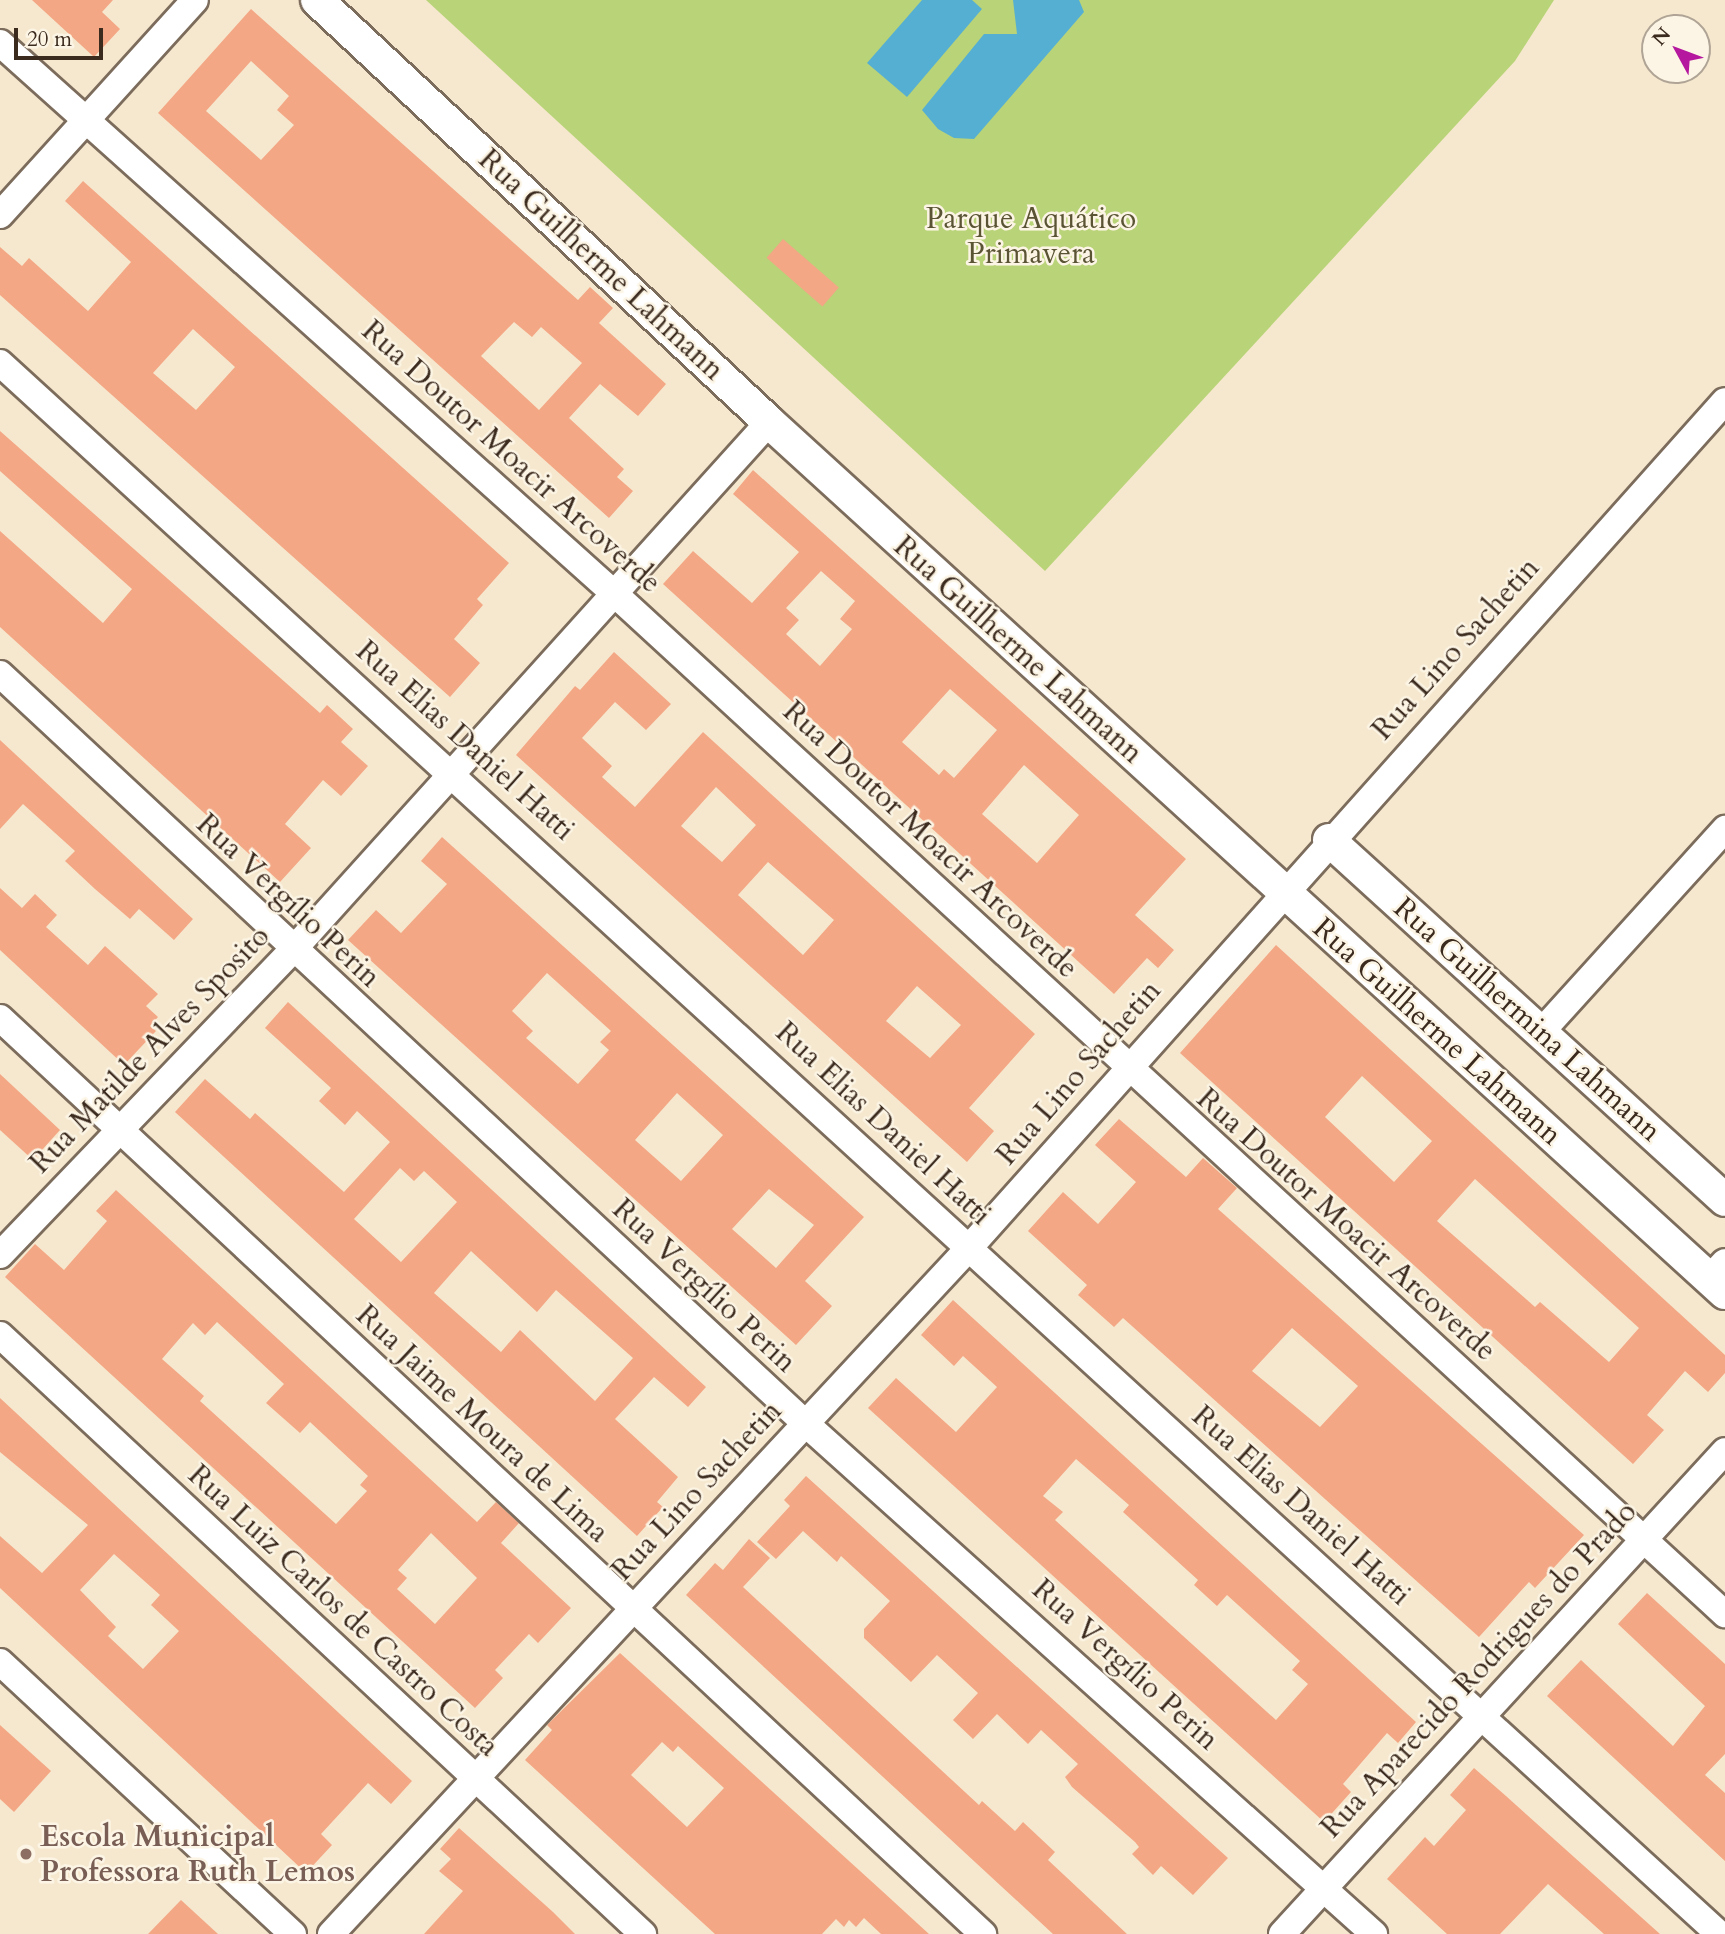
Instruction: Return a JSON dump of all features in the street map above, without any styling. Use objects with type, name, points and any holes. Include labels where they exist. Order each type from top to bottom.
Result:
[{"type":"street","points":[[0,215],[195,0]]},
{"type":"street","name":"Rua Guilherme Lahmann","points":[[329,4],[769,422],[1283,892],[1720,1278]]},
{"type":"street","name":"Rua Doutor Moacir Arcoverde","points":[[0,43],[617,596],[1126,1068],[1725,1614]]},
{"type":"street","name":"Rua Elias Daniel Hatti","points":[[0,363],[1719,1934]]},
{"type":"street","name":"Rua Lino Sachetin","points":[[331,1934],[969,1248],[1329,840],[1725,401]]},
{"type":"street","name":"Rua Matilde Alves Sposito","points":[[0,1255],[292,951],[451,773],[617,596],[769,422]]},
{"type":"street","name":"Rua Vergílio Perin","points":[[0,674],[292,951],[804,1423],[1374,1934]]},
{"type":"street","points":[[1542,1031],[1725,829]]},
{"type":"street","name":"Rua Guilhermina Lahmann","points":[[1329,840],[1725,1200]]},
{"type":"street","name":"Rua Jaime Moura de Lima","points":[[0,1018],[631,1611],[983,1934]]},
{"type":"street","name":"Rua Luiz Carlos de Castro Costa","points":[[0,1335],[643,1934]]},
{"type":"street","name":"Rua Aparecido Rodrigues do Prado","points":[[1282,1934],[1725,1451]]},
{"type":"street","points":[[0,1661],[293,1934]]},
{"type":"green space","name":"Parque Aquático Primavera","points":[[426,0],[1554,0],[1515,61],[1045,571]]},
{"type":"water","points":[[922,0],[972,0],[982,9],[907,97],[867,63]]},
{"type":"water","points":[[1013,0],[1079,0],[1084,12],[974,139],[954,138],[938,129],[922,110],[984,34],[1017,34]]},
{"type":"building","points":[[32,0],[113,0],[102,12],[120,29],[94,57]]},
{"type":"building","points":[[251,9],[578,300],[590,287],[613,308],[599,323],[666,384],[638,416],[600,384],[569,418],[624,469],[617,477],[633,491],[609,518],[158,113]],"holes":[[[251,61],[289,96],[277,110],[294,125],[261,160],[206,111]],[[514,322],[532,337],[541,327],[582,363],[539,410],[481,356]]]},
{"type":"building","points":[[83,181],[509,563],[477,599],[483,605],[454,639],[480,663],[450,697],[0,295],[0,247],[22,266],[29,258],[88,311],[131,262],[65,201]],"holes":[[[193,329],[235,367],[196,410],[153,373]]]},
{"type":"building","points":[[783,239],[839,288],[822,306],[767,258]]},
{"type":"building","points":[[0,431],[320,713],[327,705],[353,729],[341,742],[368,766],[341,796],[323,780],[285,824],[311,848],[280,882],[0,627],[0,531],[103,623],[132,589],[0,471]]},
{"type":"building","points":[[753,470],[1186,859],[1135,915],[1174,950],[1158,968],[1147,958],[1114,994],[663,584],[693,551],[752,603],[799,552],[733,494]],"holes":[[[821,571],[855,601],[840,619],[852,629],[820,666],[786,634],[799,620],[786,608]],[[950,689],[997,730],[954,778],[944,769],[939,775],[902,742]],[[1024,765],[1079,815],[1037,863],[982,814]]]},
{"type":"building","points":[[614,652],[671,704],[646,730],[615,702],[582,738],[612,766],[602,777],[635,807],[703,732],[1035,1034],[969,1108],[994,1131],[967,1162],[516,755],[575,686],[580,690]],"holes":[[[716,787],[756,825],[722,862],[681,826]],[[768,862],[834,920],[803,955],[738,895]],[[917,986],[961,1025],[930,1058],[886,1021]]]},
{"type":"building","points":[[0,740],[193,919],[174,940],[139,909],[130,919],[95,889],[65,861],[75,851],[23,804],[0,829]]},
{"type":"building","points":[[442,837],[864,1217],[805,1281],[832,1306],[796,1345],[348,940],[376,910],[401,933],[447,884],[421,861]],"holes":[[[547,973],[611,1031],[600,1042],[609,1050],[578,1084],[526,1038],[533,1031],[512,1011]],[[677,1093],[723,1135],[681,1181],[635,1140]],[[769,1189],[814,1225],[776,1268],[732,1229]]]},
{"type":"building","points":[[0,888],[22,908],[35,894],[57,915],[46,927],[88,965],[105,946],[158,994],[146,1006],[158,1017],[150,1026],[156,1031],[124,1065],[0,950]]},
{"type":"building","points":[[1276,945],[1725,1355],[1725,1373],[1708,1392],[1685,1371],[1647,1415],[1664,1430],[1633,1464],[1180,1053]],"holes":[[[1362,1076],[1432,1141],[1394,1182],[1325,1117]],[[1475,1179],[1639,1328],[1609,1362],[1540,1302],[1535,1307],[1437,1221]]]},
{"type":"building","points":[[288,1002],[706,1387],[688,1407],[654,1377],[615,1419],[678,1477],[657,1502],[663,1507],[637,1536],[175,1112],[205,1079],[250,1119],[255,1113],[344,1192],[390,1142],[357,1111],[345,1125],[319,1101],[331,1088],[265,1028]],"holes":[[[400,1168],[414,1181],[424,1171],[457,1202],[401,1262],[354,1219]],[[471,1251],[537,1312],[556,1290],[633,1358],[595,1401],[520,1330],[501,1352],[434,1293]]]},
{"type":"building","points":[[0,1074],[60,1130],[33,1160],[0,1130]]},
{"type":"building","points":[[1119,1119],[1186,1177],[1203,1158],[1237,1188],[1218,1209],[1584,1535],[1535,1588],[1529,1582],[1479,1637],[1123,1318],[1114,1327],[1078,1295],[1087,1285],[1028,1231],[1063,1192],[1098,1224],[1136,1182],[1095,1145]],"holes":[[[1292,1328],[1358,1386],[1320,1427],[1252,1371]]]},
{"type":"building","points":[[116,1190],[477,1522],[496,1502],[519,1523],[501,1543],[571,1608],[538,1643],[529,1634],[495,1670],[503,1678],[475,1708],[5,1277],[35,1244],[64,1270],[107,1221],[96,1211]],"holes":[[[217,1322],[284,1384],[266,1403],[300,1433],[310,1422],[368,1476],[360,1485],[367,1491],[336,1524],[200,1401],[204,1396],[162,1359],[193,1323],[205,1335]],[[431,1533],[477,1578],[435,1624],[397,1589],[407,1578],[398,1570]]]},
{"type":"building","points":[[953,1300],[1416,1722],[1398,1743],[1387,1733],[1343,1784],[1351,1792],[1324,1822],[868,1408],[896,1378],[956,1432],[997,1387],[963,1356],[954,1366],[921,1335]],"holes":[[[1076,1459],[1129,1505],[1123,1512],[1198,1580],[1194,1585],[1217,1606],[1227,1595],[1300,1661],[1292,1670],[1308,1684],[1276,1720],[1055,1520],[1063,1512],[1043,1496]]]},
{"type":"building","points":[[0,1398],[412,1781],[391,1804],[368,1783],[321,1834],[332,1845],[306,1873],[0,1588],[0,1536],[42,1573],[88,1525],[0,1452]],"holes":[[[114,1554],[160,1595],[151,1605],[179,1631],[143,1669],[108,1636],[116,1627],[80,1590]]]},
{"type":"building","points":[[806,1476],[1228,1858],[1193,1895],[1161,1866],[1153,1875],[1132,1854],[1139,1847],[1072,1787],[1065,1777],[1078,1764],[1041,1730],[1028,1744],[997,1714],[973,1739],[953,1720],[978,1693],[937,1655],[911,1682],[864,1638],[864,1629],[890,1601],[841,1556],[837,1562],[803,1531],[776,1559],[757,1542],[790,1506],[784,1500]]},
{"type":"building","points":[[749,1539],[770,1558],[743,1587],[979,1805],[982,1801],[1015,1831],[1023,1822],[1055,1852],[1048,1860],[1127,1934],[1053,1934],[686,1595],[715,1563],[723,1570]]},
{"type":"building","points":[[1647,1593],[1725,1664],[1725,1754],[1705,1775],[1725,1793],[1725,1861],[1547,1696],[1581,1660],[1673,1746],[1705,1706],[1618,1624]]},
{"type":"building","points":[[620,1653],[929,1934],[881,1934],[864,1918],[856,1927],[849,1920],[844,1927],[836,1919],[822,1934],[715,1934],[525,1760],[552,1730],[547,1725]],"holes":[[[662,1742],[673,1752],[678,1746],[724,1788],[687,1827],[631,1775]]]},
{"type":"building","points":[[0,1725],[51,1771],[14,1812],[0,1799]]},
{"type":"building","points":[[1474,1768],[1660,1934],[1604,1934],[1548,1884],[1500,1934],[1447,1934],[1387,1879],[1425,1837],[1434,1846],[1466,1810],[1450,1795]]},
{"type":"building","points":[[459,1828],[575,1934],[424,1934],[463,1891],[439,1871],[451,1859],[440,1849]]},
{"type":"building","points":[[181,1900],[218,1934],[148,1934]]},
{"type":"place","name":"Escola Municipal Professora Ruth Lemos","points":[[26,1854]]}]
